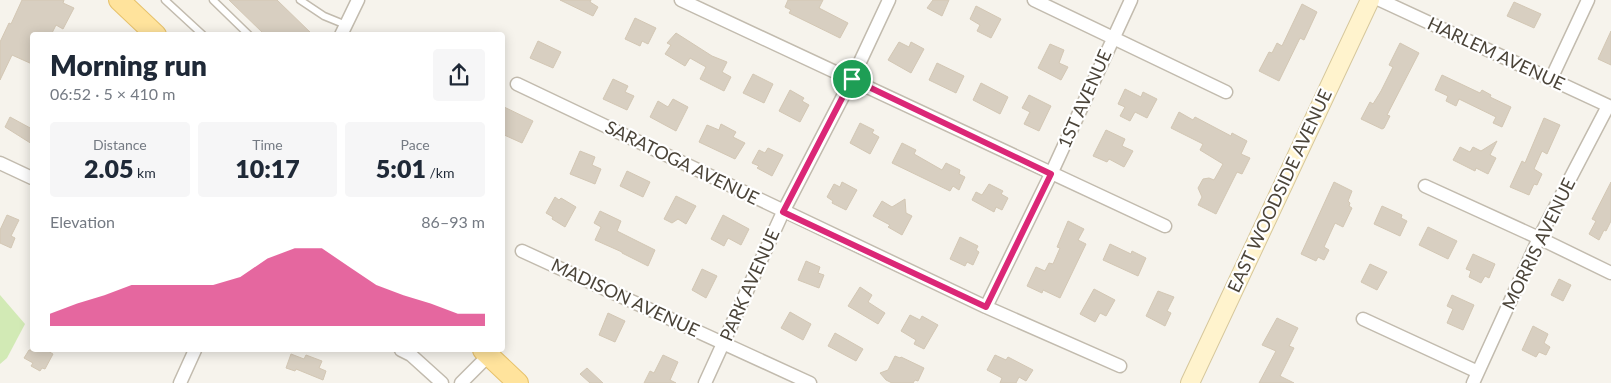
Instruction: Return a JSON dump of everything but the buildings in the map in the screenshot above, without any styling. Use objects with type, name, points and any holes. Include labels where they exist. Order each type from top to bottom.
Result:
[{"type":"main road","name":"EAST WOODSIDE AVENUE","points":[[1190,383],[1370,0]]},
{"type":"main road","points":[[126,2],[153,32]]},
{"type":"main road","points":[[486,353],[518,383]]},
{"type":"street","points":[[343,30],[358,0]]},
{"type":"street","points":[[681,0],[1166,226]]},
{"type":"street","name":"PARK AVENUE","points":[[706,383],[783,212],[852,79],[889,0]]},
{"type":"street","points":[[1034,0],[1226,92]]},
{"type":"street","name":"1ST AVENUE","points":[[986,307],[1051,174],[1131,0]]},
{"type":"street","name":"HARLEM AVENUE","points":[[1380,0],[1609,107]]},
{"type":"street","points":[[1551,79],[1588,0]]},
{"type":"street","name":"SARATOGA AVENUE","points":[[517,84],[986,307],[1120,366]]},
{"type":"street","name":"MORRIS AVENUE","points":[[1475,377],[1539,238],[1609,107]]},
{"type":"street","points":[[0,163],[30,177]]},
{"type":"street","points":[[1425,186],[1611,273]]},
{"type":"street","name":"MADISON AVENUE","points":[[522,250],[810,383]]},
{"type":"street","points":[[1363,319],[1475,377]]},
{"type":"street","points":[[180,383],[194,352]]},
{"type":"street","points":[[405,352],[411,355],[442,383]]},
{"type":"street","points":[[461,383],[486,353]]},
{"type":"lane","points":[[165,0],[200,32]]},
{"type":"lane","points":[[213,0],[246,32]]},
{"type":"lane","points":[[300,0],[343,30]]},
{"type":"green space","points":[[0,295],[25,324],[7,358],[0,364]]},
{"type":"route","points":[[852,79],[1051,174],[986,307],[783,212],[852,79]]}]
